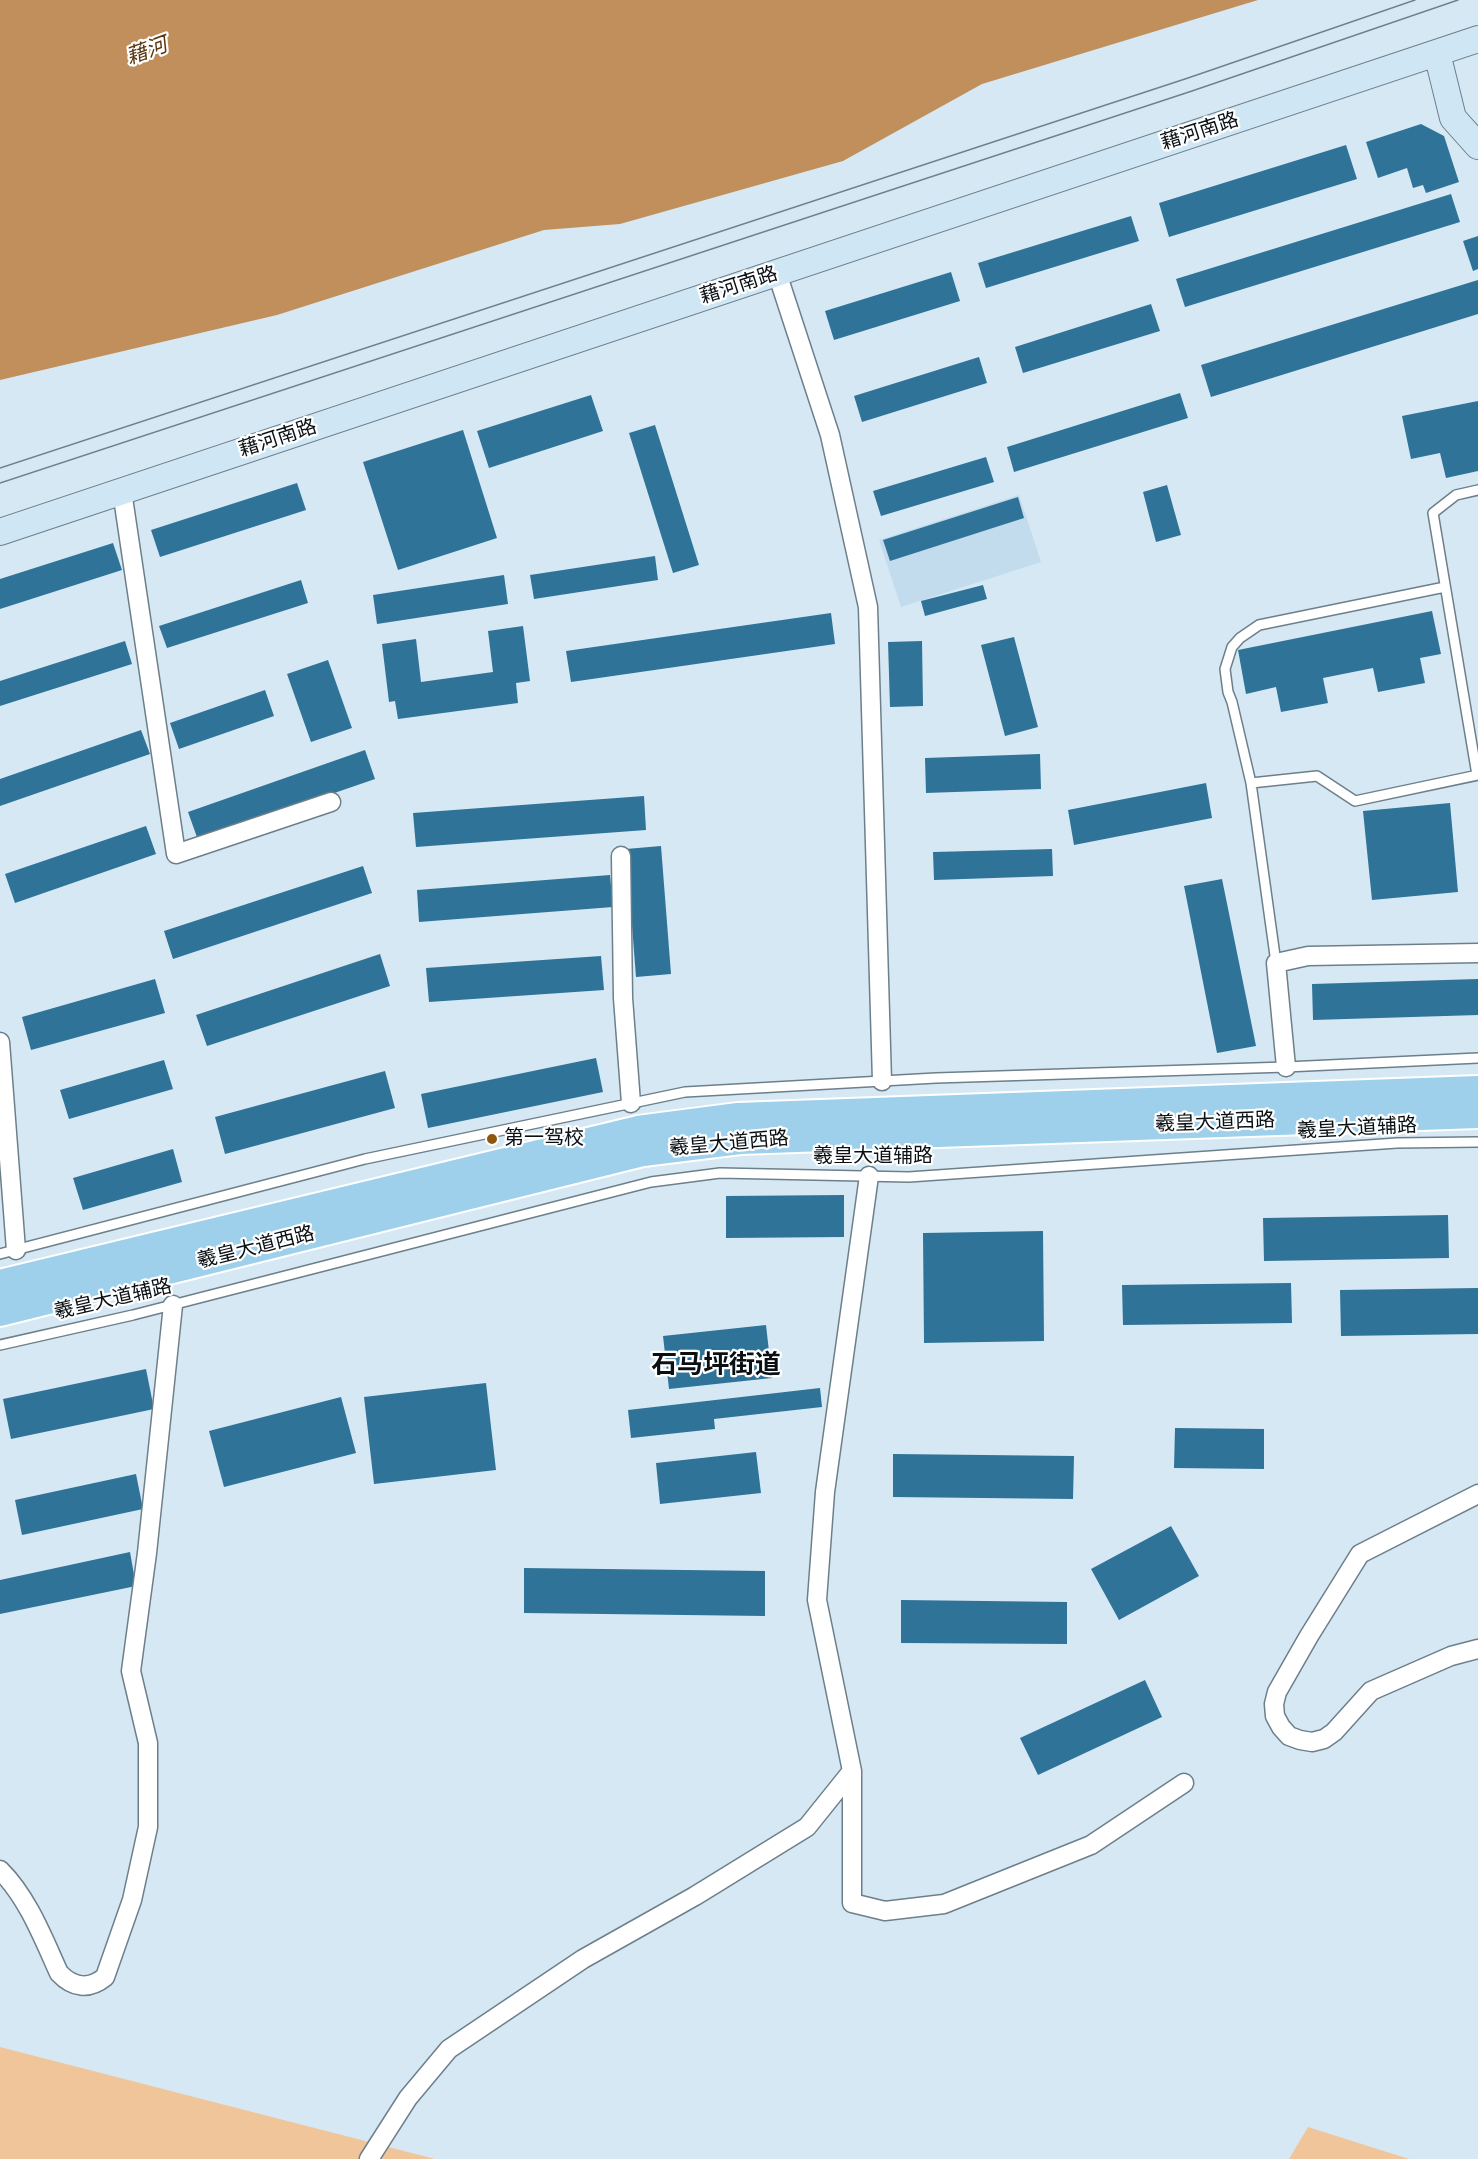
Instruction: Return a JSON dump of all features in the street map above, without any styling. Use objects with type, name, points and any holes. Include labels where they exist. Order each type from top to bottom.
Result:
[{"type":"main road","name":"藉河南路","points":[[0,532],[1478,39]]},
{"type":"main road","points":[[1437,53],[1453,118],[1478,146]]},
{"type":"main road","name":"羲皇大道西路","points":[[0,1284],[660,1127],[738,1117],[1478,1090]]},
{"type":"main road","name":"羲皇大道西路","points":[[0,1312],[643,1152],[740,1140],[1478,1114]]},
{"type":"street","points":[[777,273],[830,435],[868,607],[882,1081]]},
{"type":"street","points":[[122,491],[176,854],[331,802]]},
{"type":"street","points":[[621,855],[623,998],[632,1103]]},
{"type":"street","points":[[1286,1067],[1276,963],[1308,956],[1478,953]]},
{"type":"street","points":[[0,1042],[8,1252]]},
{"type":"street","points":[[869,1176],[825,1492],[817,1600],[852,1772],[852,1903],[885,1911],[944,1904],[1091,1845],[1184,1783]]},
{"type":"street","points":[[0,1870],[12,1881],[18,1891],[59,1973],[65,1980],[81,1987],[98,1983],[105,1977],[132,1900],[148,1827],[148,1743],[131,1671],[147,1553],[173,1305]]},
{"type":"street","points":[[1478,1494],[1360,1554],[1277,1692],[1274,1704],[1275,1716],[1289,1736],[1312,1742],[1324,1739],[1334,1732],[1371,1691],[1451,1656],[1478,1649]]},
{"type":"street","points":[[369,2159],[408,2098],[449,2049],[583,1959],[695,1896],[807,1827],[852,1772]]},
{"type":"lane","points":[[1251,783],[1317,777],[1355,801],[1477,775],[1433,513],[1456,495],[1478,490]]},
{"type":"lane","points":[[1276,963],[1251,783],[1233,702],[1225,680],[1228,657],[1240,638],[1259,625],[1445,587]]},
{"type":"lane","points":[[8,1252],[365,1160],[685,1092],[882,1081],[1478,1058]]},
{"type":"lane","name":"羲皇大道辅路","points":[[0,1345],[173,1305],[651,1182],[720,1173],[909,1177],[1398,1143],[1478,1142]]},
{"type":"shaded area","points":[[1019,495],[1041,562],[901,607],[879,540]]},
{"type":"shaded area","points":[[0,2047],[435,2159],[0,2159]]},
{"type":"shaded area","points":[[1308,2127],[1409,2159],[1289,2159]]},
{"type":"water","name":"藉河","points":[[0,0],[1258,0],[982,84],[843,161],[620,224],[544,230],[277,315],[0,380]]},
{"type":"building","points":[[1421,124],[1444,136],[1459,182],[1426,193],[1423,185],[1413,188],[1407,168],[1378,178],[1366,142]]},
{"type":"building","points":[[1346,145],[1357,179],[1169,237],[1159,203]]},
{"type":"building","points":[[1451,194],[1460,222],[1185,307],[1176,279]]},
{"type":"building","points":[[1131,216],[1139,241],[986,288],[978,263]]},
{"type":"building","points":[[1478,236],[1478,269],[1473,271],[1463,241]]},
{"type":"building","points":[[951,272],[960,301],[834,340],[825,311]]},
{"type":"building","points":[[1478,280],[1478,314],[1211,397],[1201,365]]},
{"type":"building","points":[[1151,304],[1160,331],[1023,373],[1015,347]]},
{"type":"building","points":[[979,357],[987,383],[862,422],[854,396]]},
{"type":"building","points":[[1180,393],[1188,418],[1014,472],[1007,447]]},
{"type":"building","points":[[591,395],[603,431],[489,468],[477,431]]},
{"type":"building","points":[[1478,401],[1478,471],[1446,478],[1440,453],[1411,459],[1402,416]]},
{"type":"building","points":[[655,425],[699,565],[673,573],[629,433]]},
{"type":"building","points":[[463,430],[497,538],[398,570],[363,462]]},
{"type":"building","points":[[986,457],[994,482],[881,516],[873,491]]},
{"type":"building","points":[[297,483],[306,510],[160,557],[151,530]]},
{"type":"building","points":[[1167,485],[1181,535],[1156,542],[1143,492]]},
{"type":"building","points":[[1018,497],[1024,518],[890,561],[883,540]]},
{"type":"building","points":[[113,543],[122,570],[0,609],[0,579]]},
{"type":"building","points":[[655,556],[658,580],[534,599],[530,575]]},
{"type":"building","points":[[504,575],[508,604],[377,624],[373,595]]},
{"type":"building","points":[[301,580],[308,603],[167,648],[159,626]]},
{"type":"building","points":[[983,585],[987,599],[925,616],[921,601]]},
{"type":"building","points":[[1432,611],[1441,654],[1420,658],[1425,683],[1378,692],[1373,668],[1323,678],[1328,703],[1281,712],[1276,687],[1246,694],[1238,650]]},
{"type":"building","points":[[831,613],[835,644],[571,682],[566,651]]},
{"type":"building","points":[[523,626],[530,681],[516,683],[518,703],[398,719],[395,701],[389,702],[382,644],[416,639],[421,682],[493,672],[488,631]]},
{"type":"building","points":[[1014,637],[1038,727],[1005,736],[981,645]]},
{"type":"building","points":[[125,641],[132,664],[0,706],[0,681]]},
{"type":"building","points":[[922,641],[923,706],[890,707],[888,642]]},
{"type":"building","points":[[328,660],[352,728],[311,742],[287,674]]},
{"type":"building","points":[[265,690],[274,716],[179,749],[170,723]]},
{"type":"building","points":[[141,730],[150,754],[0,806],[0,779]]},
{"type":"building","points":[[365,750],[375,779],[198,840],[188,812]]},
{"type":"building","points":[[1040,754],[1041,789],[926,793],[925,758]]},
{"type":"building","points":[[1206,783],[1212,818],[1074,845],[1068,810]]},
{"type":"building","points":[[644,796],[646,830],[416,847],[413,813]]},
{"type":"building","points":[[1450,803],[1458,892],[1372,900],[1363,811]]},
{"type":"building","points":[[146,826],[156,854],[15,903],[5,874]]},
{"type":"building","points":[[661,846],[671,974],[636,977],[626,849]]},
{"type":"building","points":[[1052,849],[1053,876],[934,880],[933,852]]},
{"type":"building","points":[[363,866],[372,893],[173,959],[164,931]]},
{"type":"building","points":[[610,875],[613,907],[419,922],[417,890]]},
{"type":"building","points":[[1222,879],[1256,1046],[1217,1053],[1184,886]]},
{"type":"building","points":[[380,954],[390,986],[207,1046],[196,1015]]},
{"type":"building","points":[[601,956],[604,990],[429,1002],[426,968]]},
{"type":"building","points":[[155,979],[165,1013],[31,1050],[22,1017]]},
{"type":"building","points":[[1478,979],[1478,1015],[1313,1020],[1312,984]]},
{"type":"building","points":[[596,1058],[603,1092],[428,1128],[421,1094]]},
{"type":"building","points":[[164,1060],[173,1089],[69,1119],[60,1090]]},
{"type":"building","points":[[385,1071],[395,1108],[225,1154],[215,1117]]},
{"type":"building","points":[[173,1149],[182,1182],[83,1210],[73,1178]]},
{"type":"building","points":[[844,1195],[844,1237],[726,1238],[726,1196]]},
{"type":"building","points":[[1448,1215],[1449,1258],[1264,1261],[1263,1218]]},
{"type":"building","points":[[1043,1231],[1044,1341],[924,1343],[923,1233]]},
{"type":"building","points":[[1291,1283],[1292,1323],[1123,1325],[1122,1285]]},
{"type":"building","points":[[1478,1288],[1478,1334],[1341,1336],[1340,1290]]},
{"type":"building","points":[[766,1325],[772,1378],[669,1389],[663,1336]]},
{"type":"building","points":[[146,1369],[154,1409],[11,1439],[3,1399]]},
{"type":"building","points":[[486,1383],[496,1470],[374,1484],[364,1397]]},
{"type":"building","points":[[820,1388],[822,1407],[714,1419],[715,1429],[631,1438],[628,1410]]},
{"type":"building","points":[[341,1397],[356,1453],[224,1487],[209,1431]]},
{"type":"building","points":[[1175,1428],[1264,1429],[1264,1469],[1174,1468]]},
{"type":"building","points":[[756,1452],[761,1493],[660,1504],[656,1463]]},
{"type":"building","points":[[893,1454],[1074,1456],[1073,1499],[893,1497]]},
{"type":"building","points":[[136,1474],[143,1509],[22,1535],[15,1500]]},
{"type":"building","points":[[1171,1526],[1199,1576],[1119,1620],[1091,1569]]},
{"type":"building","points":[[130,1552],[136,1586],[0,1614],[0,1580]]},
{"type":"building","points":[[524,1568],[765,1571],[765,1616],[524,1613]]},
{"type":"building","points":[[901,1600],[1067,1602],[1067,1644],[901,1643]]},
{"type":"building","points":[[1145,1680],[1162,1717],[1038,1775],[1020,1738]]},
{"type":"tram line","points":[[0,468],[1188,78],[1415,0]]},
{"type":"tram line","points":[[0,483],[1192,91],[1458,0]]},
{"type":"place","name":"第一驾校","points":[[492,1139]]},
{"type":"district","name":"石马坪街道","points":[[716,1366]]}]
